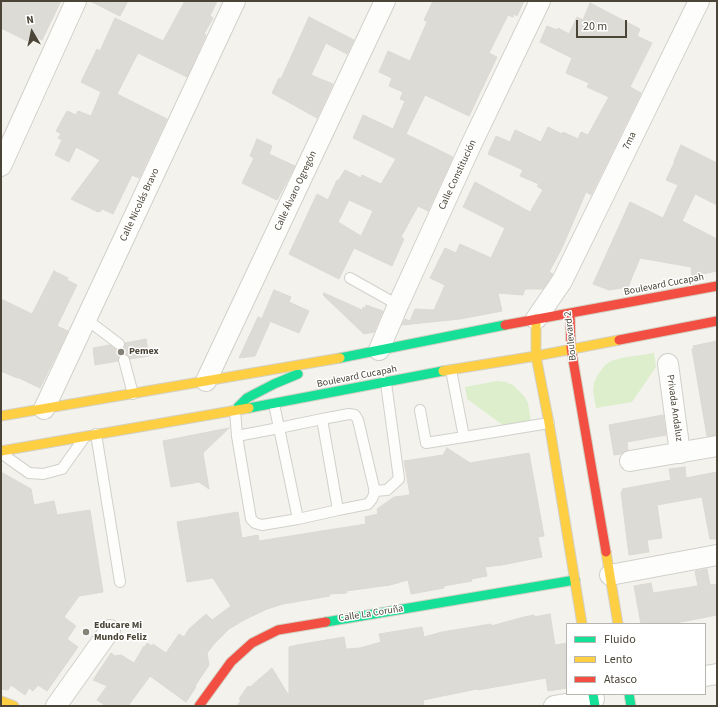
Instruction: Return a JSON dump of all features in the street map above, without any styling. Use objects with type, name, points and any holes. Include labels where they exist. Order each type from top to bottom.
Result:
[{"type":"main road","name":"Boulevard Cucapah","points":[[4,416],[338,358],[536,319],[717,286]]},
{"type":"main road","name":"Boulevard 2","points":[[570,314],[571,348],[618,623]]},
{"type":"main road","points":[[536,319],[536,356],[549,423],[582,623]]},
{"type":"main road","name":"Boulevard Cucapah","points":[[1,452],[96,434],[274,404],[717,321]]},
{"type":"main road","points":[[234,410],[248,398],[274,384],[338,358]]},
{"type":"main road","name":"Calle La Coruña","points":[[199,706],[231,662],[252,644],[278,630],[575,580]]},
{"type":"main road","points":[[629,695],[631,706]]},
{"type":"main road","points":[[1,701],[14,706]]},
{"type":"street","points":[[1,166],[76,1]]},
{"type":"street","name":"Calle Nicolás Bravo","points":[[44,409],[235,1]]},
{"type":"street","name":"Calle Álvaro Ogregón","points":[[206,381],[384,1]]},
{"type":"street","name":"Calle Constitución","points":[[379,350],[470,147],[540,1]]},
{"type":"street","name":"7ma","points":[[562,281],[699,1]]},
{"type":"street","points":[[536,319],[562,281]]},
{"type":"street","name":"Boulevard 2","points":[[562,281],[570,314]]},
{"type":"street","name":"Privada Andaluz","points":[[668,364],[680,453]]},
{"type":"street","name":"Privada Andaluz","points":[[630,461],[717,446]]},
{"type":"street","points":[[610,575],[717,555]]},
{"type":"street","points":[[56,706],[110,630]]},
{"type":"street","points":[[706,676],[717,674]]},
{"type":"street","points":[[554,706],[594,700]]},
{"type":"lane","points":[[350,278],[398,305]]},
{"type":"lane","points":[[86,318],[118,344]]},
{"type":"lane","points":[[124,360],[133,394]]},
{"type":"lane","points":[[451,370],[464,437]]},
{"type":"lane","points":[[374,490],[387,490],[399,479],[386,383]]},
{"type":"lane","points":[[274,404],[298,519]]},
{"type":"lane","points":[[234,410],[237,436],[251,519],[256,523],[262,525],[298,519],[368,504],[372,499],[374,490],[358,420],[355,415],[349,414],[237,436]]},
{"type":"lane","points":[[420,410],[426,443],[549,423]]},
{"type":"lane","points":[[322,419],[338,510]]},
{"type":"lane","points":[[96,434],[120,582]]},
{"type":"lane","points":[[1,452],[29,473],[43,474],[62,469],[86,436]]},
{"type":"green space","points":[[654,353],[656,367],[632,402],[596,408],[593,391],[594,383],[605,365],[611,361],[621,358]]},
{"type":"green space","points":[[497,381],[506,382],[513,385],[524,396],[528,403],[531,422],[504,426],[467,399],[465,387]]},
{"type":"building","points":[[1,1],[61,1],[42,40],[30,34],[27,41],[1,28]]},
{"type":"building","points":[[90,1],[128,1],[120,16]]},
{"type":"building","points":[[185,1],[217,1],[210,16],[213,18],[204,34],[206,35],[187,77],[138,53],[117,94],[167,119],[139,178],[132,175],[113,214],[102,209],[98,212],[71,199],[100,160],[76,147],[69,162],[55,155],[62,140],[58,138],[61,134],[56,131],[67,111],[76,115],[78,111],[91,116],[101,92],[81,82],[97,49],[100,51],[115,18],[163,41]]},
{"type":"building","points":[[433,1],[524,1],[517,16],[514,14],[513,17],[508,15],[489,53],[497,57],[469,116],[425,95],[406,134],[453,157],[428,211],[418,206],[401,237],[404,239],[392,266],[354,248],[339,279],[289,254],[317,194],[328,200],[337,180],[338,181],[345,170],[361,178],[362,175],[381,184],[396,159],[353,138],[363,115],[393,129],[405,101],[400,99],[403,92],[389,86],[392,78],[379,72],[388,51],[410,61],[427,22],[424,20]],"holes":[[[349,200],[373,211],[361,236],[338,222]]]},
{"type":"building","points":[[590,3],[640,29],[637,36],[652,43],[630,87],[641,93],[591,195],[586,192],[561,250],[549,272],[553,274],[543,289],[525,289],[523,295],[498,293],[502,311],[460,319],[402,325],[405,319],[410,321],[415,309],[434,310],[445,285],[430,278],[445,248],[456,253],[460,244],[491,258],[505,228],[463,207],[475,182],[530,212],[543,190],[537,186],[539,184],[520,176],[523,170],[488,154],[496,136],[510,142],[515,130],[541,142],[548,127],[562,134],[563,132],[578,139],[581,132],[588,135],[609,97],[587,87],[589,83],[566,73],[572,58],[540,42],[547,26],[557,30],[558,28],[569,34],[577,17],[583,20]]},
{"type":"building","points":[[309,17],[354,40],[347,54],[326,43],[311,75],[333,84],[317,118],[272,93],[279,78],[281,79]]},
{"type":"building","points":[[257,139],[272,146],[269,154],[295,166],[277,200],[242,183],[254,158],[250,156]]},
{"type":"building","points":[[681,145],[717,163],[717,205],[695,194],[682,221],[717,239],[717,271],[692,276],[691,267],[640,258],[628,287],[609,290],[593,284],[630,202],[663,218],[678,185],[666,180]]},
{"type":"building","points":[[54,271],[68,278],[67,280],[77,285],[57,326],[68,331],[40,388],[1,371],[1,299],[32,314]]},
{"type":"building","points":[[274,290],[291,297],[289,302],[309,311],[299,333],[262,318]]},
{"type":"building","points":[[324,293],[362,310],[366,305],[383,311],[374,332],[364,334],[323,295]]},
{"type":"building","points":[[258,317],[270,322],[255,356],[239,358]]},
{"type":"building","name":"Pemex","points":[[146,339],[149,356],[130,359],[128,355],[123,354],[119,356],[118,361],[95,365],[93,348],[110,345],[115,349],[121,350],[124,348],[125,343]]},
{"type":"building","points":[[717,341],[717,435],[707,436],[692,349],[694,348],[693,346]]},
{"type":"building","points":[[663,415],[666,435],[627,442],[628,450],[621,454],[614,455],[609,425]]},
{"type":"building","points":[[229,428],[203,453],[209,489],[199,482],[171,487],[163,441]]},
{"type":"building","points":[[447,448],[470,463],[529,453],[544,536],[538,537],[542,557],[485,567],[487,576],[471,579],[472,581],[444,586],[444,588],[411,594],[408,580],[390,585],[346,591],[347,593],[329,594],[330,596],[283,604],[267,609],[229,629],[214,644],[207,653],[209,665],[186,702],[150,676],[128,706],[106,706],[97,700],[107,686],[93,680],[111,653],[115,656],[121,655],[134,663],[147,643],[152,646],[153,644],[166,653],[179,634],[184,637],[189,629],[206,614],[212,620],[231,606],[213,578],[187,582],[177,522],[238,512],[242,538],[258,535],[259,541],[366,524],[365,517],[378,514],[377,509],[394,497],[410,495],[404,461],[443,455]]},
{"type":"building","points":[[685,467],[686,478],[717,472],[717,539],[710,539],[702,497],[657,505],[662,538],[647,540],[649,552],[629,555],[621,492],[623,491],[622,489],[671,480],[669,469]]},
{"type":"building","points":[[1,472],[31,489],[34,505],[54,501],[57,515],[90,510],[103,592],[79,596],[64,617],[76,626],[67,639],[78,647],[47,691],[38,685],[33,691],[29,688],[25,695],[11,685],[8,690],[1,689]]},
{"type":"building","points":[[707,569],[710,585],[717,584],[717,615],[675,623],[641,623],[634,586],[651,583],[653,593],[698,586],[695,571]]},
{"type":"building","points":[[550,614],[555,645],[566,643],[566,688],[548,691],[546,678],[477,689],[423,700],[424,706],[237,706],[241,700],[239,699],[248,686],[250,687],[272,668],[289,696],[289,647],[344,637],[346,649],[360,648],[381,642],[379,634],[422,627],[424,637],[442,632],[491,624],[491,626],[534,615],[534,617]]},
{"type":"traffic: fast","points":[[340,358],[505,325]]},
{"type":"traffic: fast","points":[[249,408],[443,371]]},
{"type":"traffic: fast","points":[[238,407],[247,398],[298,374]]},
{"type":"traffic: fast","points":[[326,622],[575,580]]},
{"type":"traffic: fast","points":[[593,695],[595,706]]},
{"type":"traffic: fast","points":[[629,695],[631,706]]},
{"type":"traffic: slow","points":[[536,319],[536,356],[549,423],[582,623]]},
{"type":"traffic: slow","points":[[443,371],[536,356],[619,340]]},
{"type":"traffic: slow","points":[[1,416],[340,358]]},
{"type":"traffic: slow","points":[[1,451],[249,408]]},
{"type":"traffic: slow","points":[[606,552],[618,623]]},
{"type":"traffic: slow","points":[[1,701],[14,706]]},
{"type":"traffic: jam","points":[[505,325],[717,286]]},
{"type":"traffic: jam","points":[[570,314],[571,348],[606,552]]},
{"type":"traffic: jam","points":[[619,340],[717,321]]},
{"type":"traffic: jam","points":[[199,706],[231,662],[252,643],[278,630],[326,622]]},
{"type":"place","name":"Pemex","points":[[121,352]]},
{"type":"place","name":"Educare Mi Mundo Feliz","points":[[86,632]]}]
